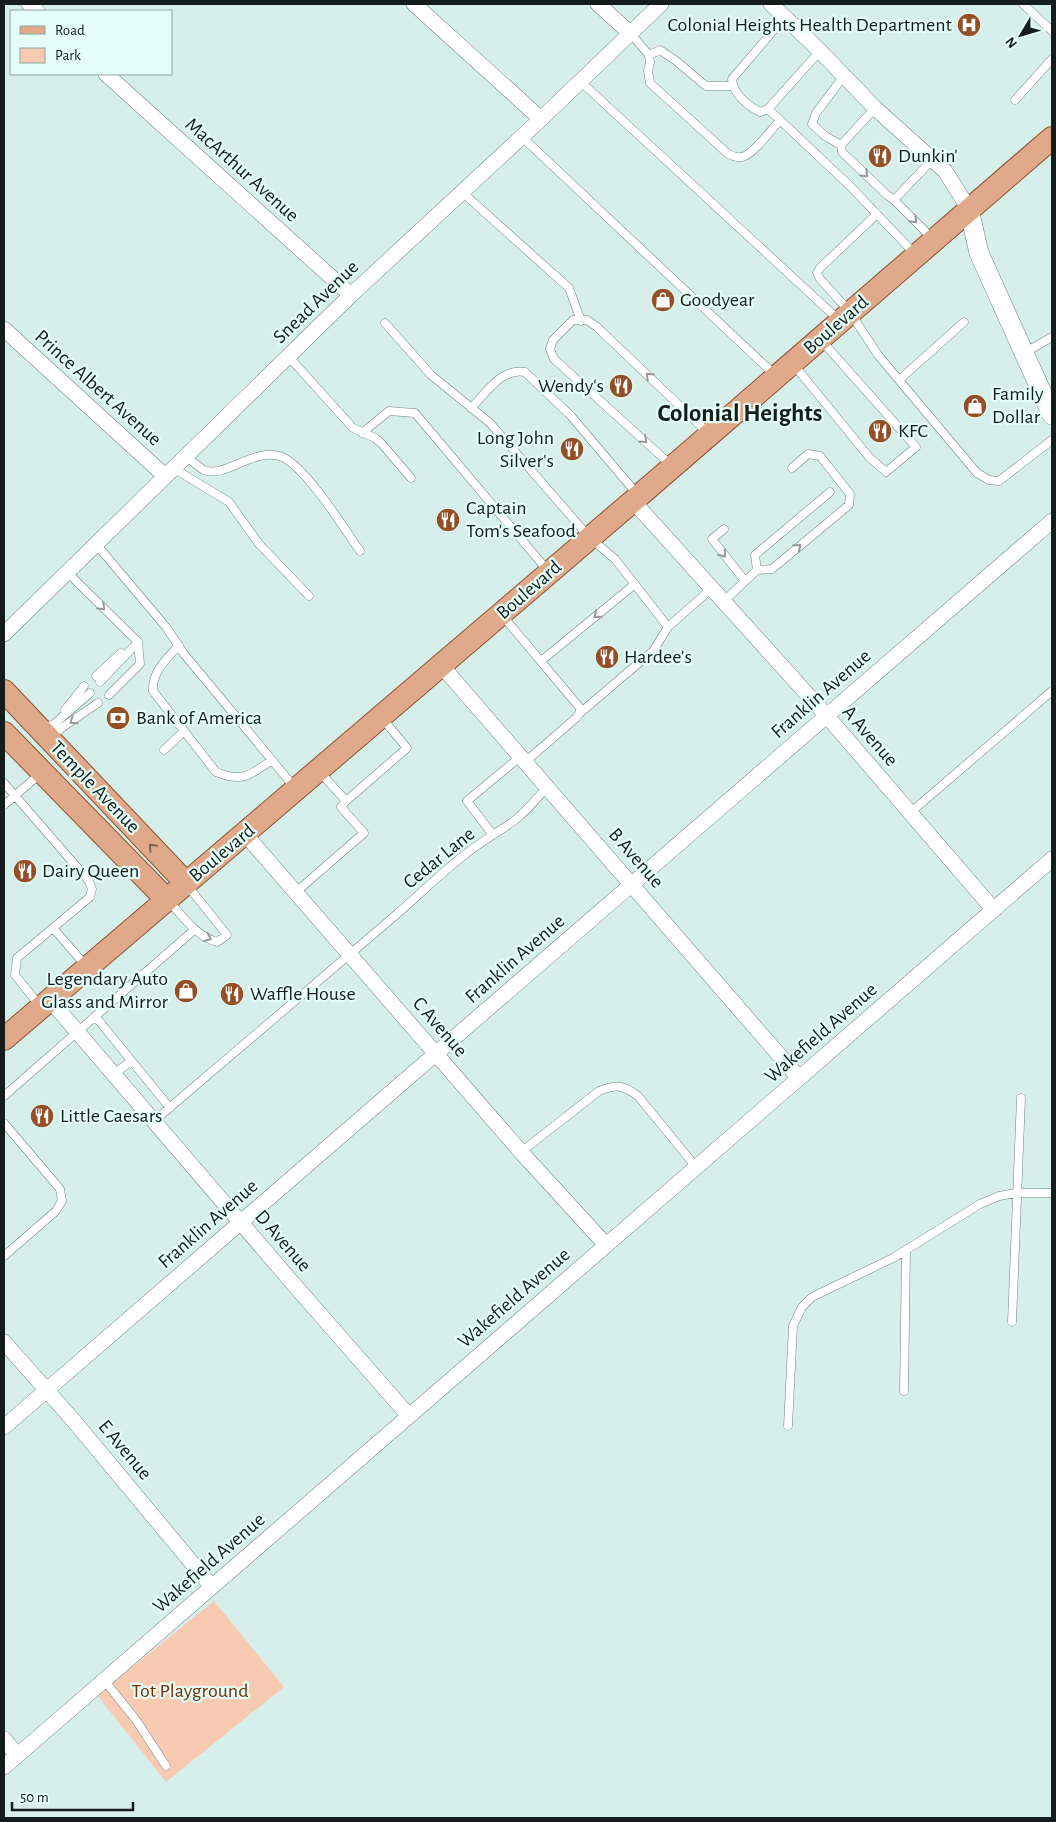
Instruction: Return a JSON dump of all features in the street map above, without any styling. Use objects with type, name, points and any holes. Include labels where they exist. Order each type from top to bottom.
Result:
[{"type":"main road","name":"Boulevard","points":[[4,1039],[319,771],[1052,138]]},
{"type":"main road","name":"Temple Avenue","points":[[4,692],[47,731],[186,883]]},
{"type":"main road","name":"Temple Avenue","points":[[4,733],[167,900]]},
{"type":"street","points":[[414,4],[541,119]]},
{"type":"street","points":[[598,4],[631,34]]},
{"type":"street","name":"Snead Avenue","points":[[4,634],[352,295],[522,137],[661,4]]},
{"type":"street","points":[[771,4],[875,108],[945,171],[969,209],[979,253],[1052,415]]},
{"type":"street","name":"MacArthur Avenue","points":[[107,75],[352,295]]},
{"type":"street","name":"Prince Albert Avenue","points":[[4,328],[169,472]]},
{"type":"street","name":"A Avenue","points":[[636,498],[711,589],[826,715],[994,910]]},
{"type":"street","name":"Franklin Avenue","points":[[4,1427],[1052,521]]},
{"type":"street","name":"B Avenue","points":[[441,665],[799,1078]]},
{"type":"street","name":"C Avenue","points":[[245,834],[522,1152],[606,1245]]},
{"type":"street","name":"Wakefield Avenue","points":[[4,1767],[1052,859]]},
{"type":"street","name":"D Avenue","points":[[46,1004],[77,1031],[409,1416]]},
{"type":"street","name":"E Avenue","points":[[4,1342],[47,1390],[212,1587]]},
{"type":"street","points":[[4,1739],[17,1755]]},
{"type":"lane","points":[[1023,4],[1052,31]]},
{"type":"lane","points":[[785,17],[732,79],[732,86],[736,92],[752,108],[760,112],[768,109],[820,51]]},
{"type":"lane","points":[[631,34],[649,55],[648,71],[650,82],[734,158],[744,157],[756,148],[780,120]]},
{"type":"lane","points":[[649,55],[660,50],[706,86],[732,86]]},
{"type":"lane","points":[[1015,100],[1052,59]]},
{"type":"lane","points":[[841,145],[825,136],[812,124],[816,112],[844,76]]},
{"type":"lane","points":[[580,81],[845,317],[977,473],[989,480],[999,481],[1052,440]]},
{"type":"lane","points":[[841,145],[875,108]]},
{"type":"lane","points":[[768,109],[850,186],[917,255]]},
{"type":"lane","points":[[522,137],[784,370],[869,458],[886,472],[916,448],[820,339]]},
{"type":"lane","points":[[841,145],[842,152],[894,200],[933,240]]},
{"type":"lane","points":[[894,200],[933,159]]},
{"type":"lane","points":[[462,192],[570,288],[581,321]]},
{"type":"lane","points":[[845,317],[817,273],[877,214]]},
{"type":"lane","points":[[673,466],[554,359],[550,349],[553,340],[573,320],[587,320],[597,327],[710,434]]},
{"type":"lane","points":[[899,380],[964,322]]},
{"type":"lane","points":[[385,323],[431,375],[490,423],[590,538],[615,559],[668,627]]},
{"type":"lane","points":[[1024,353],[1052,337]]},
{"type":"lane","points":[[289,356],[353,428],[382,444],[411,478]]},
{"type":"lane","points":[[471,408],[504,374],[516,370],[526,372],[571,416],[636,498]]},
{"type":"lane","points":[[362,433],[389,411],[414,413],[549,572]]},
{"type":"lane","points":[[723,602],[757,570],[772,568],[849,505],[850,494],[820,456],[808,454],[792,468]]},
{"type":"lane","points":[[186,456],[204,470],[212,472],[255,457],[280,456],[294,464],[306,476],[360,551]]},
{"type":"lane","points":[[169,472],[229,502],[259,544],[309,596]]},
{"type":"lane","points":[[757,570],[755,555],[830,492]]},
{"type":"lane","points":[[724,529],[712,539],[745,581]]},
{"type":"lane","points":[[96,544],[166,627],[214,690],[296,790]]},
{"type":"lane","points":[[67,572],[136,641],[140,664],[109,695]]},
{"type":"lane","points":[[541,661],[634,584]]},
{"type":"lane","points":[[494,835],[467,801],[523,759],[653,651],[668,627],[711,589]]},
{"type":"lane","points":[[501,614],[580,708],[580,713]]},
{"type":"lane","points":[[98,679],[136,641]]},
{"type":"lane","points":[[179,645],[160,667],[152,680],[153,691],[216,772],[230,778],[249,776],[272,760]]},
{"type":"lane","points":[[47,731],[84,686]]},
{"type":"lane","points":[[911,812],[1052,691]]},
{"type":"lane","points":[[47,731],[90,693]]},
{"type":"lane","points":[[47,731],[60,729],[98,703]]},
{"type":"lane","points":[[296,892],[364,833],[341,807],[408,748],[381,717]]},
{"type":"lane","points":[[164,750],[184,731]]},
{"type":"lane","points":[[319,771],[346,801]]},
{"type":"lane","points":[[4,805],[42,772]]},
{"type":"lane","points":[[5,786],[89,881],[92,889],[90,897],[17,958],[15,975],[46,1004]]},
{"type":"lane","name":"Cedar Lane","points":[[154,1121],[397,914],[434,879],[528,808],[547,787]]},
{"type":"lane","points":[[167,900],[194,930],[206,939],[217,942],[227,935],[186,883]]},
{"type":"lane","points":[[53,928],[88,968]]},
{"type":"lane","points":[[4,1096],[194,930]]},
{"type":"lane","points":[[96,1016],[170,1108]]},
{"type":"lane","points":[[114,1074],[131,1061]]},
{"type":"lane","points":[[522,1152],[599,1091],[620,1086],[638,1096],[696,1167]]},
{"type":"lane","points":[[1012,1322],[1021,1098]]},
{"type":"lane","points":[[4,1123],[60,1188],[62,1201],[56,1211],[4,1256]]},
{"type":"lane","points":[[788,1426],[793,1326],[795,1318],[802,1307],[812,1298],[906,1250],[980,1204],[999,1196],[1052,1193]]},
{"type":"lane","points":[[904,1392],[906,1250]]},
{"type":"lane","points":[[104,1680],[136,1720],[166,1766]]},
{"type":"green space","name":"Tot Playground","points":[[214,1601],[284,1687],[166,1782],[97,1695]]},
{"type":"place","name":"Colonial Heights Health Department","points":[[969,25]]},
{"type":"place","name":"Dunkin'","points":[[880,156]]},
{"type":"place","name":"Goodyear","points":[[663,300]]},
{"type":"place","name":"Wendy's","points":[[621,386]]},
{"type":"place","name":"Family Dollar","points":[[975,406]]},
{"type":"place","name":"KFC","points":[[880,431]]},
{"type":"place","name":"Long John Silver's","points":[[572,449]]},
{"type":"place","name":"Captain Tom's Seafood","points":[[448,520]]},
{"type":"place","name":"Hardee's","points":[[607,657]]},
{"type":"place","name":"Bank of America","points":[[118,718]]},
{"type":"place","name":"Dairy Queen","points":[[25,871]]},
{"type":"place","name":"Legendary Auto Glass and Mirror","points":[[186,991]]},
{"type":"place","name":"Waffle House","points":[[232,994]]},
{"type":"place","name":"Little Caesars","points":[[42,1116]]},
{"type":"district","name":"Colonial Heights","points":[[740,413]]}]
